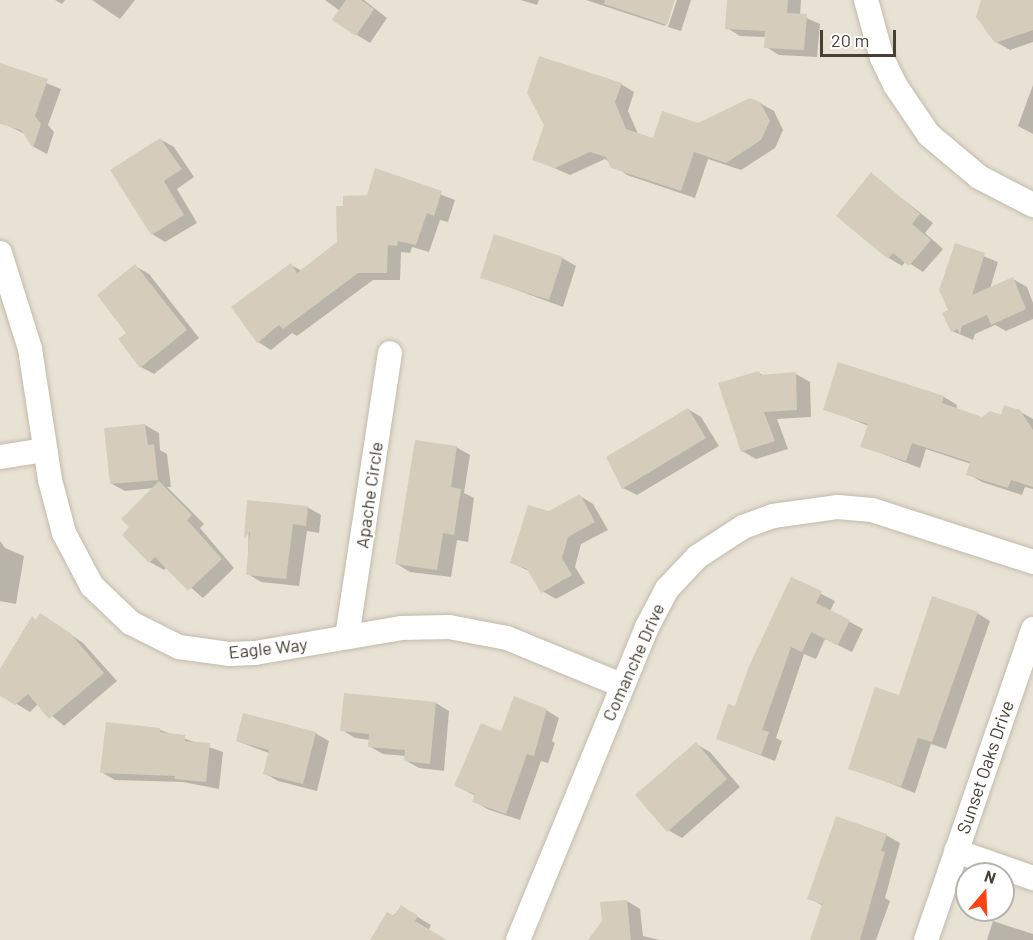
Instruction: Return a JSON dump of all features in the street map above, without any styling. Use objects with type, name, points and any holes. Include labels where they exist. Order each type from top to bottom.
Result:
[{"type":"street","points":[[866,0],[882,58],[895,86],[929,135],[979,177],[1033,205]]},
{"type":"street","name":"Eagle Way","points":[[0,253],[30,349],[45,450],[64,533],[75,560],[92,586],[131,623],[179,647],[229,654],[424,626],[480,631],[532,647],[621,685]]},
{"type":"street","name":"Apache Circle","points":[[347,637],[390,353]]},
{"type":"street","points":[[0,458],[45,450]]},
{"type":"street","name":"Comanche Drive","points":[[518,940],[621,685],[656,608],[681,572],[717,543],[773,516],[838,507],[872,510],[1033,562]]},
{"type":"street","name":"Sunset Oaks Drive","points":[[926,940],[1033,628]]},
{"type":"street","points":[[956,851],[1033,878]]},
{"type":"shaded area","points":[[0,0],[1033,0],[1033,940],[0,940]]},
{"type":"building","points":[[346,0],[361,0],[374,9],[356,36],[332,20]]},
{"type":"building","points":[[605,0],[675,0],[667,25],[604,4]]},
{"type":"building","points":[[727,0],[788,0],[787,13],[807,14],[804,50],[764,48],[765,31],[725,29]]},
{"type":"building","points":[[981,0],[1033,0],[1033,30],[995,43],[976,17]]},
{"type":"building","points":[[539,56],[622,83],[615,102],[626,129],[653,138],[662,111],[698,123],[750,98],[760,102],[770,121],[761,140],[726,163],[694,152],[681,191],[611,168],[606,157],[590,152],[555,168],[532,160],[544,125],[527,93]]},
{"type":"building","points":[[0,63],[48,79],[35,116],[41,124],[33,148],[21,130],[0,124]]},
{"type":"building","points":[[160,138],[182,169],[164,181],[184,215],[151,235],[110,170]]},
{"type":"building","points":[[375,168],[442,191],[434,216],[427,213],[416,245],[398,241],[397,246],[388,245],[387,273],[358,273],[283,329],[279,325],[257,343],[231,307],[291,263],[297,273],[337,242],[336,206],[343,206],[343,196],[367,195]]},
{"type":"building","points":[[871,172],[920,214],[912,224],[931,240],[909,266],[893,253],[888,259],[836,216]]},
{"type":"building","points":[[494,234],[563,257],[549,300],[480,278]]},
{"type":"building","points":[[955,243],[985,253],[972,295],[1013,277],[1026,309],[991,325],[987,315],[962,326],[960,334],[957,329],[951,332],[942,313],[948,310],[939,290]]},
{"type":"building","points":[[135,264],[187,330],[140,368],[118,339],[126,333],[97,295]]},
{"type":"building","points":[[838,362],[944,396],[942,403],[982,417],[990,411],[1001,415],[1004,405],[1020,410],[1033,430],[1033,487],[1011,480],[1008,488],[966,475],[970,462],[912,443],[906,461],[860,447],[868,424],[823,410]]},
{"type":"building","points":[[759,371],[760,375],[796,372],[797,410],[764,412],[775,441],[741,452],[718,383]]},
{"type":"building","points":[[688,408],[706,438],[622,489],[606,457]]},
{"type":"building","points":[[145,424],[148,445],[154,444],[158,480],[110,484],[104,428]]},
{"type":"building","points":[[415,440],[457,446],[451,487],[461,489],[454,535],[443,533],[437,570],[395,564]]},
{"type":"building","points":[[159,481],[192,515],[187,520],[222,559],[188,591],[155,557],[149,563],[122,535],[129,527],[121,519]]},
{"type":"building","points":[[580,494],[595,522],[568,537],[562,558],[572,575],[541,593],[527,569],[510,563],[528,505],[549,511]]},
{"type":"building","points":[[247,500],[308,506],[306,526],[293,524],[286,579],[246,575],[250,532],[244,539]]},
{"type":"building","points":[[791,577],[822,591],[816,603],[850,620],[838,645],[811,632],[802,652],[791,647],[762,730],[769,732],[761,755],[716,739],[728,704],[735,706],[749,666]]},
{"type":"building","points":[[932,596],[978,612],[932,742],[918,738],[901,787],[848,769],[875,687],[899,695]]},
{"type":"building","points":[[40,613],[70,633],[104,673],[49,719],[28,694],[15,705],[0,696],[0,669],[32,616],[36,620]]},
{"type":"building","points":[[344,693],[436,702],[430,764],[404,761],[405,750],[368,747],[369,734],[340,731]]},
{"type":"building","points":[[514,696],[547,709],[534,756],[527,754],[506,814],[472,802],[475,794],[454,786],[481,723],[501,731]]},
{"type":"building","points":[[243,713],[316,732],[303,784],[263,774],[269,750],[236,741]]},
{"type":"building","points":[[106,722],[160,728],[160,732],[185,735],[185,741],[210,743],[206,782],[174,779],[175,776],[100,773]]},
{"type":"building","points":[[696,742],[727,779],[667,832],[635,795]]},
{"type":"building","points":[[836,816],[887,834],[881,851],[885,852],[860,940],[810,940],[822,904],[807,899]]},
{"type":"building","points":[[627,900],[631,940],[588,940],[602,921],[600,902]]},
{"type":"building","points":[[401,905],[418,916],[415,921],[447,940],[370,940],[387,912],[394,916]]}]
